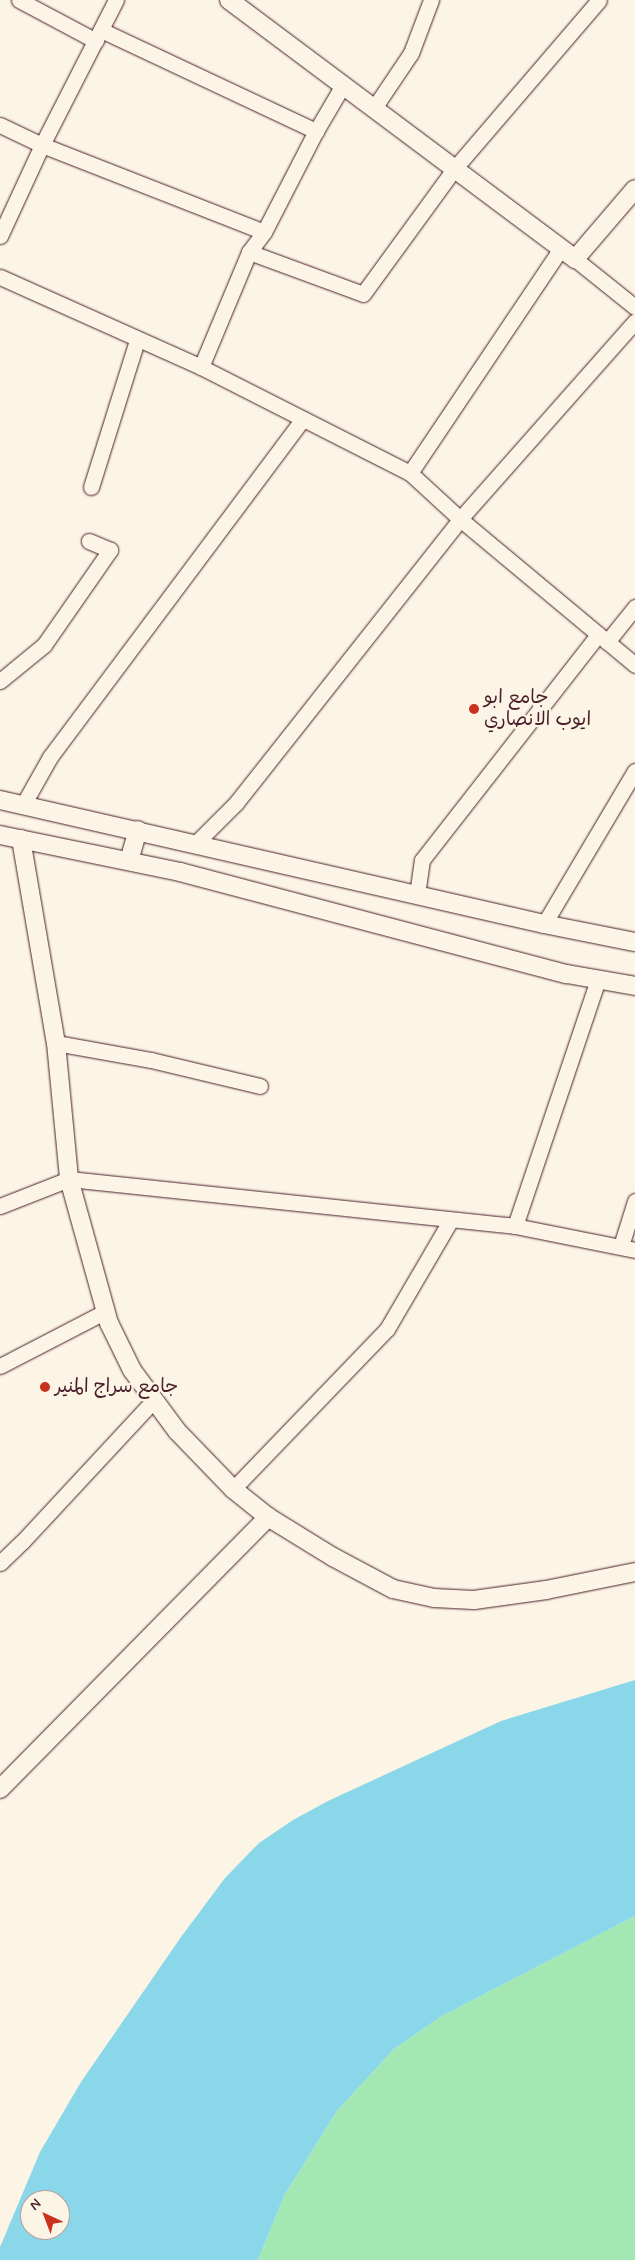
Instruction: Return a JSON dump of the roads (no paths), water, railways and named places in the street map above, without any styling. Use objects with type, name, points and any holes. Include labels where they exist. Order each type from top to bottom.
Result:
[{"type":"street","points":[[19,0],[316,131]]},
{"type":"street","points":[[0,236],[42,145],[116,0]]},
{"type":"street","points":[[229,0],[455,168],[635,307]]},
{"type":"street","points":[[374,108],[411,53],[432,0]]},
{"type":"street","points":[[249,252],[363,294],[455,168],[599,0]]},
{"type":"street","points":[[201,367],[249,252],[264,232],[316,131],[343,85]]},
{"type":"street","points":[[0,125],[42,145],[264,232]]},
{"type":"street","points":[[410,473],[568,254],[635,189]]},
{"type":"street","points":[[0,277],[137,340],[201,367],[410,473],[460,519],[635,665]]},
{"type":"street","points":[[195,844],[236,803],[460,519],[635,321]]},
{"type":"street","points":[[91,487],[137,340]]},
{"type":"street","points":[[23,805],[50,756],[304,419]]},
{"type":"street","points":[[0,681],[44,645],[110,550],[89,541]]},
{"type":"street","points":[[417,895],[422,860],[603,639],[635,607]]},
{"type":"street","points":[[544,924],[635,771]]},
{"type":"street","points":[[0,800],[544,924],[635,942]]},
{"type":"street","points":[[129,861],[138,830]]},
{"type":"street","points":[[0,835],[129,861],[598,980],[635,986]]},
{"type":"street","points":[[21,839],[56,1043],[69,1179],[106,1311],[132,1370],[177,1431],[233,1489],[268,1517],[333,1557],[393,1588],[434,1598],[474,1600],[546,1590],[635,1572]]},
{"type":"street","points":[[515,1226],[598,980]]},
{"type":"street","points":[[56,1043],[152,1060],[260,1086]]},
{"type":"street","points":[[0,1206],[69,1179],[450,1221],[515,1226],[628,1248],[635,1201]]},
{"type":"street","points":[[233,1489],[386,1329],[450,1221]]},
{"type":"street","points":[[0,1366],[106,1311]]},
{"type":"street","points":[[0,1563],[22,1542],[154,1400]]},
{"type":"street","points":[[0,1789],[7,1774],[268,1517]]},
{"type":"water","points":[[635,1680],[635,1916],[442,2016],[394,2049],[337,2111],[284,2196],[258,2260],[0,2260],[0,2247],[20,2200],[20,2240],[70,2240],[70,2190],[24,2190],[40,2152],[81,2082],[181,1937],[225,1878],[259,1843],[293,1820],[328,1801],[501,1721]]},
{"type":"place","name":"جامع ابو ايوب الانصاري","points":[[474,709]]},
{"type":"place","name":"جامع سراج المنير","points":[[45,1387]]}]
